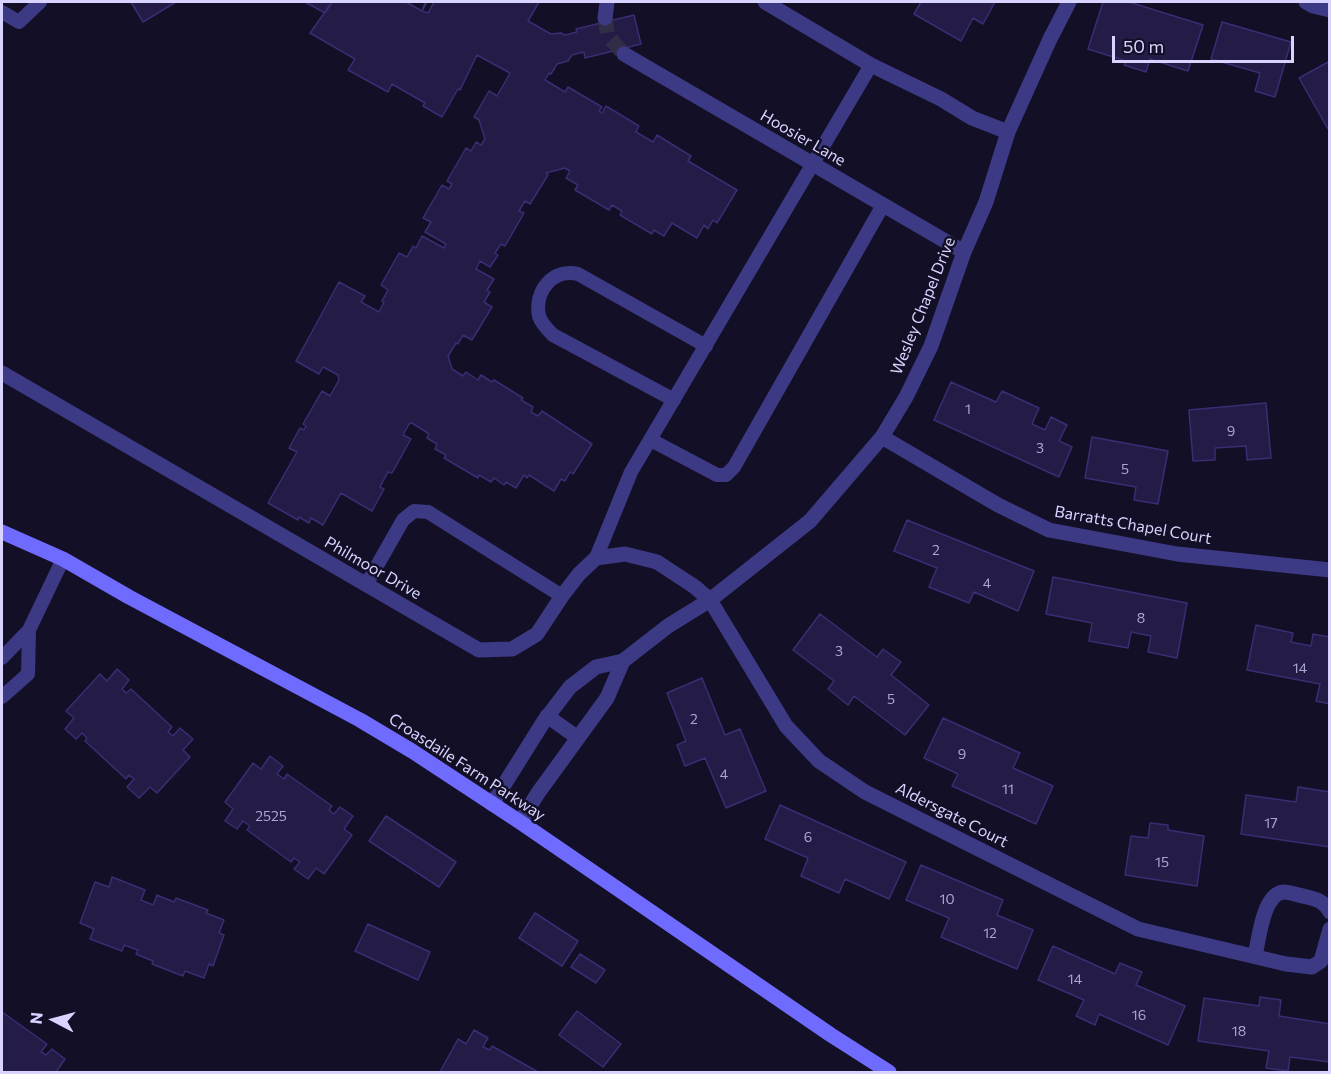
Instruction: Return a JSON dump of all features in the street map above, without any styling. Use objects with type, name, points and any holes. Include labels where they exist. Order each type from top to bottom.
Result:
[{"type":"street","points":[[605,18],[607,2]]},
{"type":"street","points":[[765,2],[870,65],[941,99],[972,118],[1008,132]]},
{"type":"street","name":"Wesley Chapel Drive","points":[[492,804],[547,716],[570,687],[596,667],[623,661],[677,620],[710,600],[810,521],[882,436],[906,397],[931,346],[964,252],[988,197],[1008,132],[1069,2]]},
{"type":"street","points":[[1306,2],[1312,6],[1329,10]]},
{"type":"street","name":"Hoosier Lane","points":[[624,54],[964,252]]},
{"type":"street","name":"Philmoor Drive","points":[[2,373],[479,650],[512,649],[537,634],[579,574],[597,558]]},
{"type":"street","name":"Barratts Chapel Court","points":[[882,436],[998,505],[1049,530],[1177,554],[1329,570]]},
{"type":"street","name":"Croasdaile Farm Parkway","points":[[2,532],[63,559],[129,597],[360,720],[520,822],[889,1072]]},
{"type":"street","points":[[597,558],[625,554],[657,562],[695,587],[710,600]]},
{"type":"street","name":"Aldersgate Court","points":[[710,600],[786,726],[819,761],[865,792],[1138,929],[1217,949],[1286,964],[1312,967],[1321,961],[1329,929]]},
{"type":"street","name":"Wesley Chapel Drive","points":[[520,822],[538,793],[607,698],[623,661]]},
{"type":"street","points":[[547,716],[578,738]]},
{"type":"street","points":[[1255,956],[1265,910],[1276,894],[1285,892],[1320,900],[1327,906],[1329,912]]},
{"type":"lane","points":[[2,12],[19,22],[40,2]]},
{"type":"lane","points":[[597,558],[632,472],[870,65]]},
{"type":"lane","points":[[651,440],[717,475],[726,475],[734,467],[883,205]]},
{"type":"lane","points":[[674,400],[553,335],[539,316],[540,299],[546,285],[554,276],[567,271],[578,274],[706,346]]},
{"type":"lane","points":[[366,585],[403,520],[414,511],[428,512],[562,596]]},
{"type":"lane","points":[[2,658],[29,630],[63,559]]},
{"type":"lane","points":[[2,697],[28,674],[29,630]]},
{"type":"building","points":[[131,2],[176,2],[143,22]]},
{"type":"building","points":[[305,2],[332,2],[325,13]]},
{"type":"building","points":[[332,2],[423,2],[425,3],[422,11],[428,13],[434,2],[539,2],[528,21],[551,34],[565,35],[577,32],[576,29],[634,15],[641,44],[585,58],[584,52],[572,55],[568,61],[557,64],[545,80],[565,92],[568,87],[602,107],[599,111],[602,113],[606,106],[639,126],[636,132],[653,142],[657,135],[691,156],[688,161],[737,190],[717,223],[713,220],[708,229],[704,225],[697,238],[672,223],[664,236],[654,230],[652,234],[620,215],[622,211],[612,205],[609,210],[575,190],[578,185],[566,178],[570,171],[565,168],[546,173],[548,175],[530,204],[525,201],[519,211],[524,213],[505,246],[501,244],[495,253],[498,255],[490,267],[480,261],[476,269],[494,279],[487,290],[490,292],[484,302],[492,307],[472,340],[463,335],[458,344],[456,343],[448,356],[452,369],[463,376],[466,372],[478,380],[481,375],[492,382],[494,380],[523,398],[521,400],[533,407],[531,412],[538,416],[542,411],[592,444],[573,474],[570,472],[565,481],[561,479],[554,491],[529,475],[527,478],[524,475],[516,488],[506,482],[504,485],[494,478],[491,482],[479,475],[478,478],[444,458],[446,455],[435,449],[437,444],[427,438],[429,434],[412,423],[403,435],[411,439],[392,473],[388,472],[380,487],[384,489],[372,511],[341,493],[323,525],[311,518],[309,523],[299,517],[298,520],[268,503],[297,452],[289,448],[300,428],[304,430],[306,426],[303,424],[322,391],[330,396],[339,380],[338,375],[323,367],[319,374],[296,361],[339,282],[365,296],[361,302],[379,312],[388,290],[381,285],[399,253],[407,257],[413,246],[416,248],[422,236],[444,248],[446,244],[425,232],[431,222],[423,218],[442,185],[449,189],[452,184],[447,181],[466,148],[471,151],[476,142],[481,145],[485,139],[479,120],[474,117],[489,91],[497,96],[510,73],[477,55],[460,90],[458,89],[442,117],[423,106],[425,103],[392,84],[388,92],[348,70],[355,59],[310,33]]},
{"type":"building","points":[[406,2],[427,2],[422,11]]},
{"type":"building","points":[[921,2],[995,2],[983,24],[973,18],[961,41],[914,14]]},
{"type":"building","points":[[1103,2],[1129,2],[1203,25],[1188,71],[1150,59],[1146,72],[1124,65],[1126,61],[1088,49]]},
{"type":"building","points":[[1222,22],[1291,42],[1275,97],[1255,91],[1260,73],[1211,59]]},
{"type":"building","points":[[1330,61],[1330,128],[1328,129],[1299,78]]},
{"type":"building","points":[[951,382],[996,402],[1002,391],[1039,408],[1032,424],[1045,430],[1051,417],[1067,425],[1059,441],[1072,447],[1059,477],[934,420]]},
{"type":"building","points":[[1266,403],[1271,458],[1247,460],[1246,446],[1215,448],[1215,460],[1193,461],[1189,410]]},
{"type":"building","points":[[1092,437],[1168,451],[1158,504],[1134,500],[1136,487],[1085,478]]},
{"type":"building","points":[[907,520],[1034,571],[1018,611],[974,592],[969,603],[929,587],[937,568],[894,551]]},
{"type":"building","points":[[1053,577],[1187,603],[1177,658],[1148,652],[1151,636],[1131,632],[1128,648],[1089,641],[1092,623],[1046,614]]},
{"type":"building","points":[[820,614],[877,657],[883,649],[901,662],[891,675],[929,705],[905,735],[854,696],[848,705],[828,689],[834,681],[793,650]]},
{"type":"building","points":[[1256,625],[1293,633],[1291,642],[1311,646],[1313,634],[1330,637],[1330,704],[1316,701],[1320,684],[1247,670]]},
{"type":"building","points":[[117,669],[129,680],[122,689],[126,693],[131,689],[172,727],[168,732],[173,736],[180,728],[193,739],[183,750],[190,757],[157,793],[150,787],[139,798],[127,787],[134,779],[129,775],[126,779],[85,741],[87,738],[82,733],[76,739],[65,729],[74,718],[66,711],[100,674],[107,681]]},
{"type":"building","points":[[702,678],[725,735],[740,729],[766,791],[726,808],[705,758],[685,766],[677,745],[686,741],[667,693]]},
{"type":"building","points":[[943,718],[1020,753],[1013,768],[1053,786],[1036,824],[952,786],[958,774],[924,758]]},
{"type":"building","points":[[270,756],[283,766],[277,774],[284,779],[287,774],[332,806],[329,810],[334,814],[340,807],[353,816],[344,829],[352,835],[324,874],[316,868],[308,879],[294,869],[300,862],[294,858],[291,862],[247,830],[250,826],[243,821],[237,829],[225,821],[233,809],[225,802],[253,763],[261,769]]},
{"type":"building","points":[[1298,787],[1330,792],[1330,847],[1241,834],[1246,795],[1296,802]]},
{"type":"building","points":[[780,805],[906,862],[889,899],[845,879],[839,893],[801,876],[808,858],[765,839]]},
{"type":"building","points":[[386,816],[456,862],[439,887],[369,841]]},
{"type":"building","points":[[1150,823],[1168,825],[1168,830],[1204,836],[1197,886],[1125,875],[1131,836],[1148,838]]},
{"type":"building","points":[[921,865],[1003,900],[997,915],[1033,930],[1017,969],[941,937],[949,918],[906,900]]},
{"type":"building","points":[[112,877],[145,890],[141,900],[153,905],[157,895],[174,902],[176,898],[208,910],[206,913],[224,920],[219,933],[224,935],[213,966],[209,964],[204,978],[185,971],[183,976],[152,964],[153,961],[136,954],[138,950],[124,945],[122,951],[90,939],[94,929],[80,923],[95,882],[109,887]]},
{"type":"building","points":[[535,913],[578,941],[562,966],[519,938]]},
{"type":"building","points":[[368,924],[430,952],[418,980],[355,951]]},
{"type":"building","points":[[1053,946],[1115,974],[1120,963],[1142,972],[1136,985],[1185,1006],[1168,1045],[1099,1014],[1095,1025],[1076,1016],[1084,1000],[1038,980]]},
{"type":"building","points":[[580,954],[605,970],[596,983],[571,967]]},
{"type":"building","points":[[1260,997],[1281,1000],[1279,1016],[1330,1024],[1330,1062],[1290,1057],[1288,1071],[1266,1068],[1269,1051],[1198,1041],[1204,998],[1259,1006]]},
{"type":"building","points":[[577,1011],[621,1044],[603,1067],[559,1035]]},
{"type":"building","points":[[2,1012],[47,1044],[41,1052],[46,1055],[52,1049],[65,1059],[56,1072],[2,1072]]},
{"type":"building","points":[[474,1030],[488,1038],[483,1047],[490,1050],[492,1046],[538,1072],[440,1072],[458,1039],[466,1044]]},
{"type":"tunnel","points":[[605,18],[608,36],[624,54]]}]
